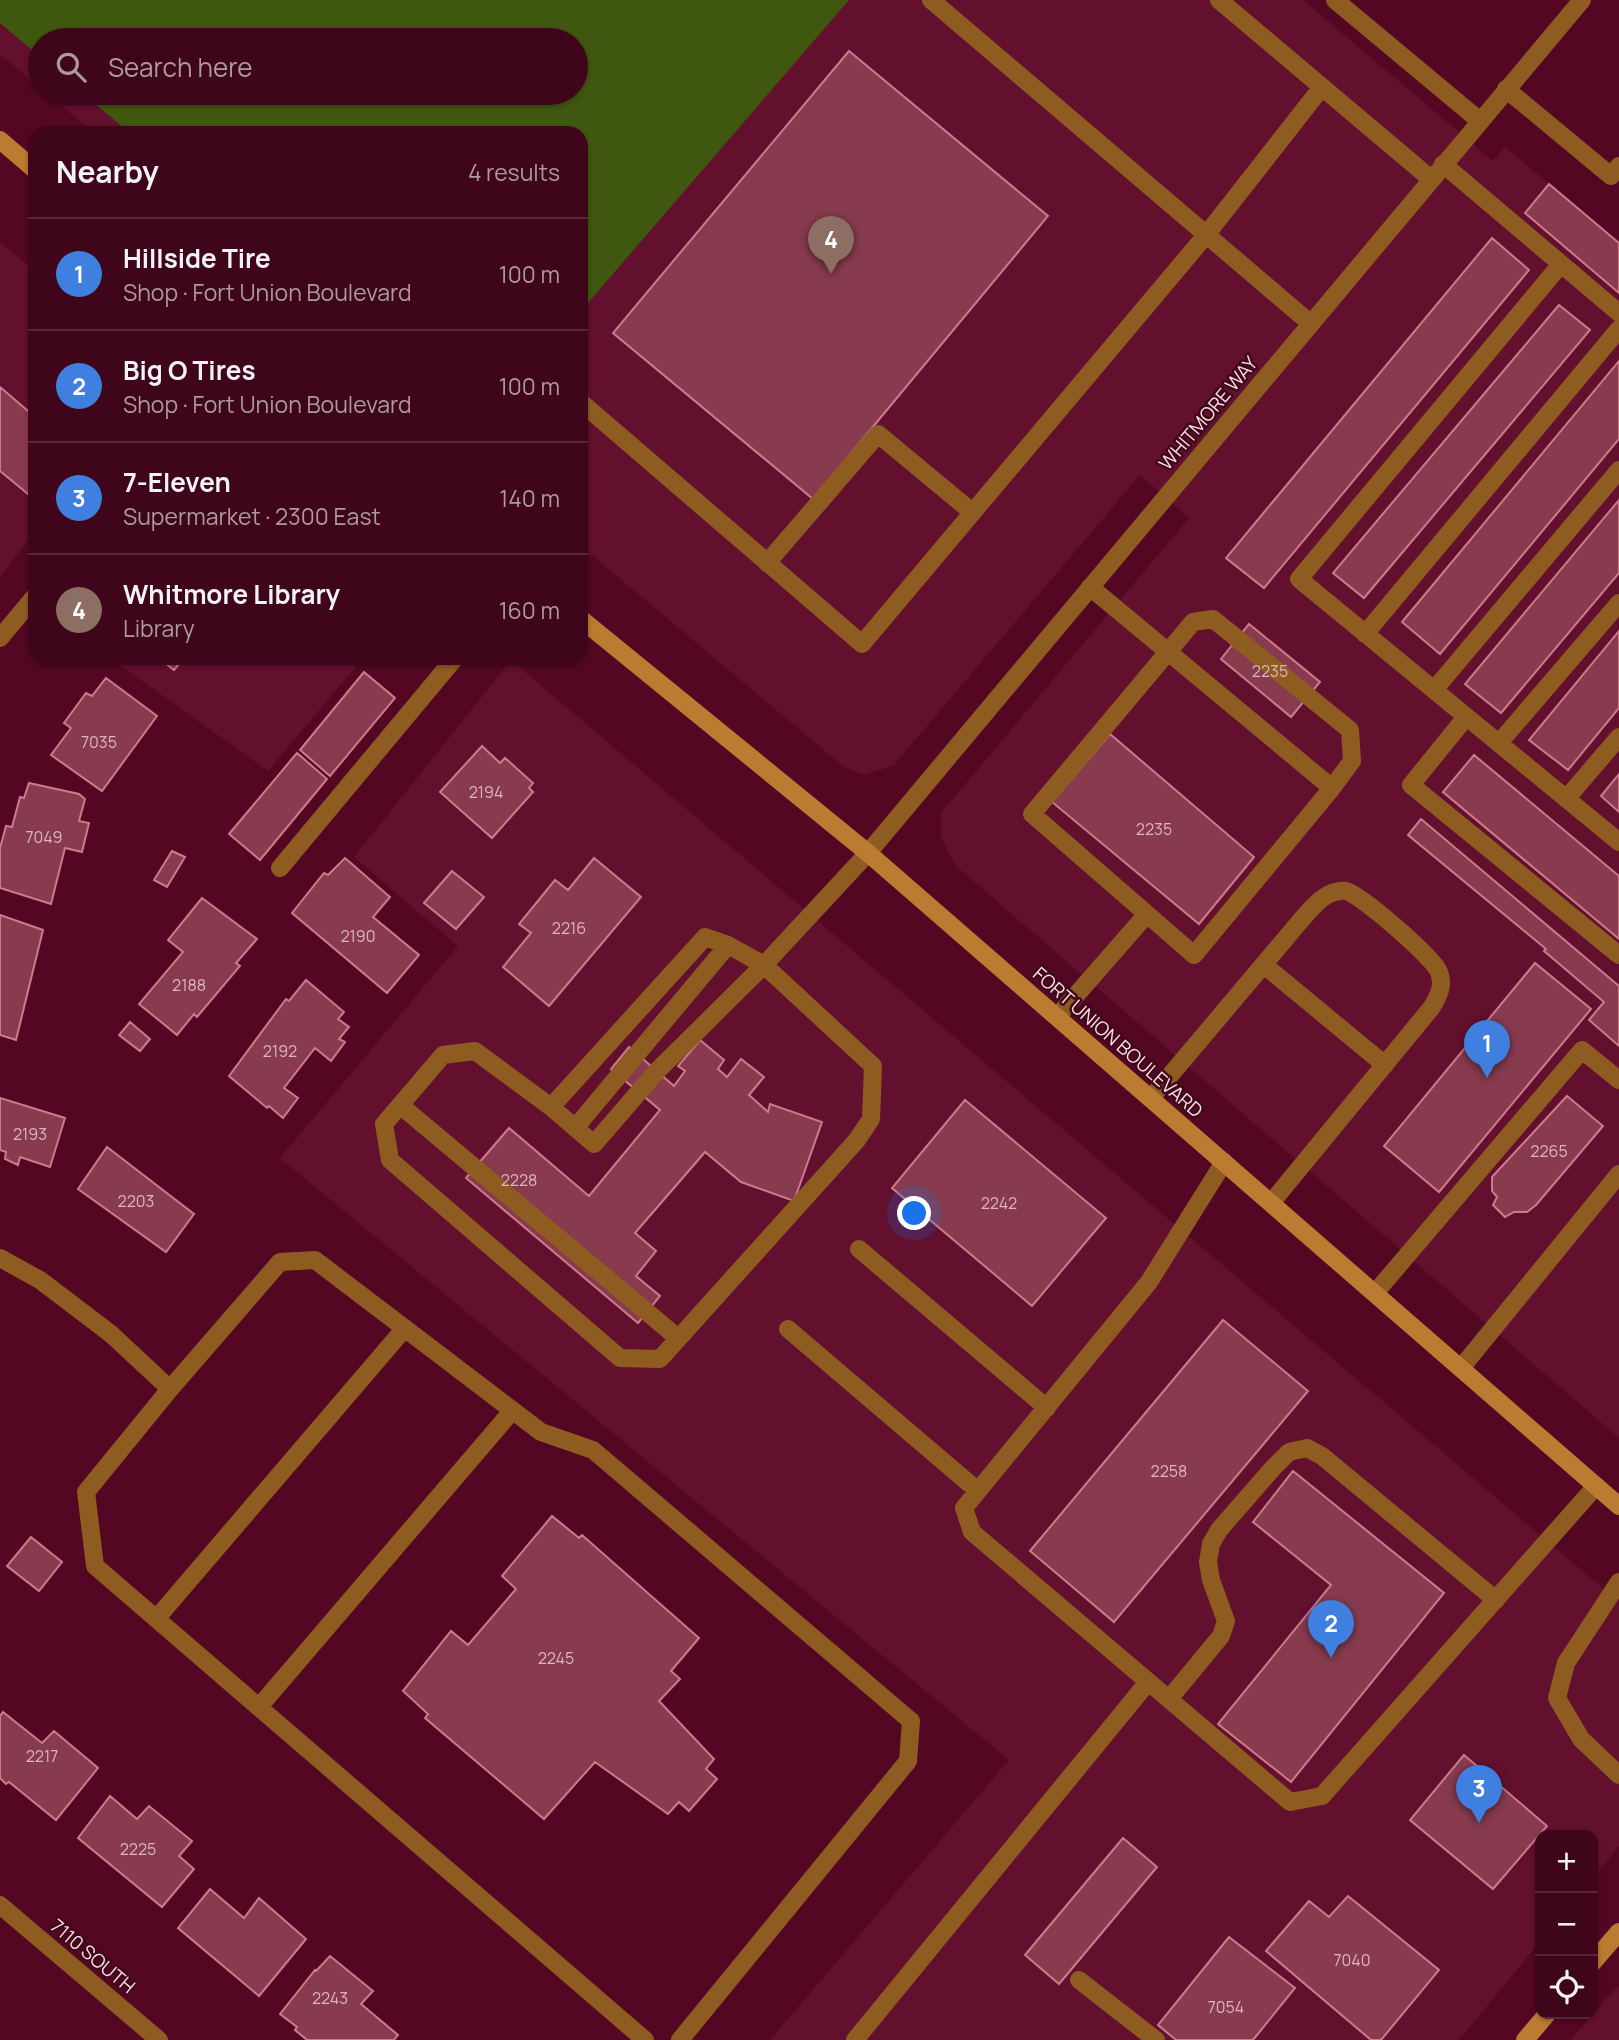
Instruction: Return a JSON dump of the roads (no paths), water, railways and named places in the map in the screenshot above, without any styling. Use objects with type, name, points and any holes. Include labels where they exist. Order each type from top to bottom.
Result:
[{"type":"main road","points":[[0,140],[28,164]]},
{"type":"main road","name":"FORT UNION BOULEVARD","points":[[588,625],[868,853],[1619,1506]]},
{"type":"main road","points":[[1598,1956],[1619,1932]]},
{"type":"main road","points":[[1525,2040],[1543,2019]]},
{"type":"street","points":[[932,0],[1310,323]]},
{"type":"street","points":[[1219,0],[1431,179]]},
{"type":"street","points":[[1335,0],[1480,121]]},
{"type":"street","name":"WHITMORE WAY","points":[[575,1128],[594,1144],[657,1071],[764,965],[868,853],[1582,0]]},
{"type":"street","points":[[588,408],[862,644],[1206,234],[1322,88]]},
{"type":"street","points":[[1506,89],[1616,174]]},
{"type":"street","points":[[1443,164],[1619,313]]},
{"type":"street","points":[[1561,264],[1299,579],[1619,842]]},
{"type":"street","points":[[1365,634],[1619,328]]},
{"type":"street","points":[[767,563],[878,434],[972,512]]},
{"type":"street","points":[[1434,690],[1619,470]]},
{"type":"street","points":[[1090,587],[1332,788]]},
{"type":"street","points":[[1499,743],[1619,603]]},
{"type":"street","points":[[0,638],[28,604]]},
{"type":"street","points":[[1213,619],[1350,730],[1352,761],[1332,788],[1194,955],[1032,814],[1193,622],[1213,619]]},
{"type":"street","points":[[280,868],[449,665]]},
{"type":"street","points":[[1466,717],[1411,785],[1619,955]]},
{"type":"street","points":[[1566,799],[1619,737]]},
{"type":"street","points":[[1151,1098],[1316,904],[1331,892],[1347,891],[1362,899],[1424,953],[1439,971],[1442,989],[1432,1007],[1271,1203]]},
{"type":"street","points":[[1057,1017],[1147,914]]},
{"type":"street","points":[[551,1107],[705,937],[728,945],[764,965],[873,1066],[871,1119],[857,1140],[660,1359],[621,1358],[390,1160],[384,1124],[443,1055],[475,1051],[575,1128],[728,945]]},
{"type":"street","points":[[1264,965],[1385,1065]]},
{"type":"street","points":[[1375,1293],[1582,1050],[1619,1080]]},
{"type":"street","points":[[400,1105],[678,1338]]},
{"type":"street","points":[[1224,1162],[1149,1282],[964,1508],[972,1532],[1290,1802],[1322,1796],[1596,1486]]},
{"type":"street","points":[[1461,1368],[1619,1174]]},
{"type":"street","points":[[859,1249],[1047,1408]]},
{"type":"street","points":[[0,1258],[40,1280],[111,1334],[170,1389]]},
{"type":"street","points":[[645,2040],[95,1566],[86,1492],[170,1389],[280,1262],[316,1260],[541,1432],[593,1450],[911,1721],[908,1761],[680,2040]]},
{"type":"street","points":[[156,1619],[405,1328]]},
{"type":"street","points":[[788,1329],[978,1492]]},
{"type":"street","points":[[260,1707],[512,1410]]},
{"type":"street","points":[[1169,1699],[1221,1636],[1226,1621],[1208,1562],[1211,1544],[1219,1530],[1289,1452],[1307,1448],[1322,1456],[1496,1600]]},
{"type":"street","points":[[1619,1582],[1566,1663],[1557,1698],[1581,1739],[1619,1775]]},
{"type":"street","points":[[855,2040],[1148,1682]]},
{"type":"street","name":"7110 SOUTH","points":[[0,1905],[159,2040]]},
{"type":"street","points":[[1079,1980],[1156,2040]]},
{"type":"place","name":"Whitmore Library","points":[[831,274]]},
{"type":"place","name":"Hillside Tire","points":[[1487,1078]]},
{"type":"place","name":"Big O Tires","points":[[1331,1658]]},
{"type":"place","name":"7-Eleven","points":[[1479,1823]]}]
